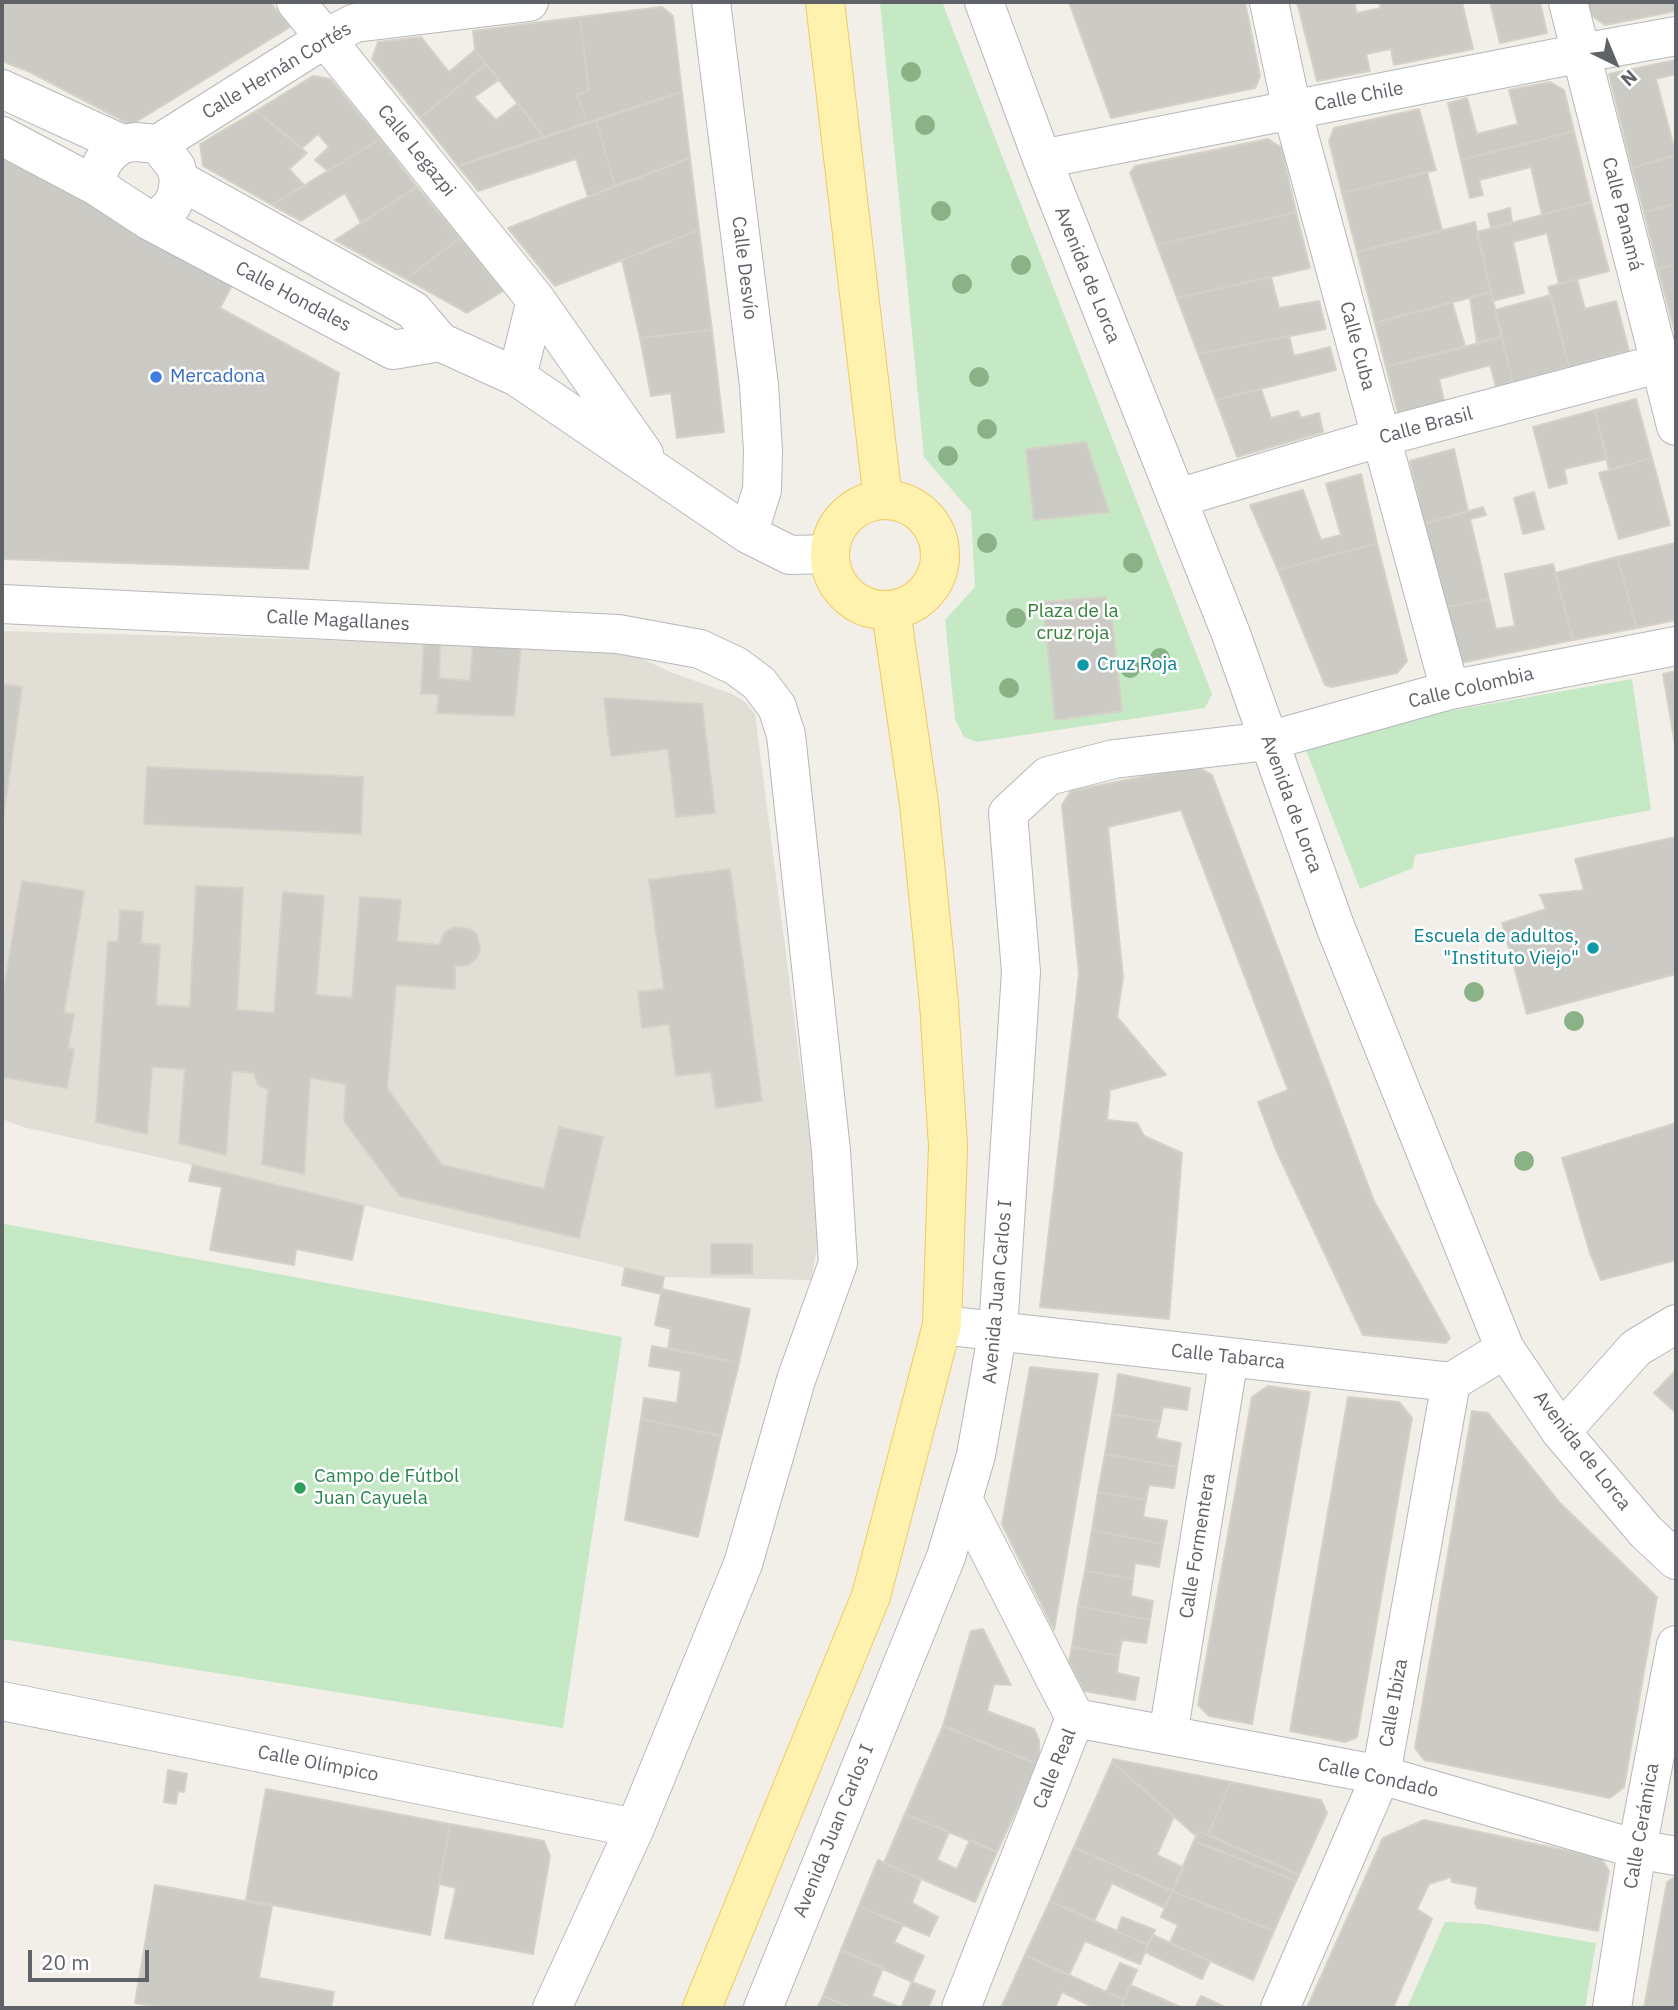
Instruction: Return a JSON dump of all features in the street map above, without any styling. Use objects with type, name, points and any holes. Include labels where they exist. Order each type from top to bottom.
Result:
[{"type":"main road","points":[[825,2],[883,500]]},
{"type":"main road","points":[[883,500],[902,502],[919,511],[932,524],[939,542],[941,561],[936,579],[925,594],[909,605],[891,611],[873,610],[855,602],[841,590],[832,573],[830,554],[840,523],[852,511],[867,503],[883,500]]},
{"type":"main road","points":[[702,2008],[871,1596],[942,1325],[948,1146],[939,1003],[919,803],[891,611]]},
{"type":"street","name":"Calle Legazpi","points":[[296,2],[536,300],[657,472]]},
{"type":"street","name":"Calle Hernán Cortés","points":[[140,144],[355,23],[529,2]]},
{"type":"street","name":"Calle Desvío","points":[[711,2],[759,384],[763,451],[762,490],[748,534]]},
{"type":"street","name":"Avenida de Lorca","points":[[984,2],[1042,159],[1231,635],[1335,926],[1505,1349],[1561,1432],[1646,1532],[1676,1560]]},
{"type":"street","name":"Calle Cuba","points":[[1269,2],[1292,110],[1450,690]]},
{"type":"street","name":"Calle Panamá","points":[[1568,2],[1668,361],[1676,426]]},
{"type":"street","name":"Calle Chile","points":[[1042,159],[1676,36]]},
{"type":"street","points":[[2,89],[140,144],[176,167],[179,180],[172,205],[162,215],[150,221]]},
{"type":"street","name":"Calle Hondales","points":[[2,136],[98,187],[150,221],[393,350],[440,342]]},
{"type":"street","points":[[98,187],[97,175],[111,152],[140,144]]},
{"type":"street","points":[[179,180],[413,310],[440,342],[517,377],[536,300]]},
{"type":"street","name":"Calle Brasil","points":[[1178,498],[1382,437],[1668,361]]},
{"type":"street","name":"Calle Legazpi","points":[[517,377],[748,534],[790,555],[830,554]]},
{"type":"street","name":"Calle Magallanes","points":[[2,604],[618,634],[700,649],[736,666],[760,683],[777,707],[786,735],[831,1151],[838,1263],[796,1380],[743,1564],[635,1828]]},
{"type":"street","name":"Calle Colombia","points":[[1268,741],[1450,690],[1676,646]]},
{"type":"street","name":"Avenida Juan Carlos I","points":[[763,2008],[946,1557],[964,1501],[983,1420],[998,1330],[1021,972],[1008,813],[1048,776],[1114,760],[1268,741]]},
{"type":"street","points":[[1561,1432],[1636,1348],[1676,1324]]},
{"type":"street","name":"Calle Tabarca","points":[[942,1325],[1451,1381]]},
{"type":"street","points":[[1451,1381],[1505,1349]]},
{"type":"street","name":"Calle Formentera","points":[[1168,1735],[1229,1357]]},
{"type":"street","name":"Calle Ibiza","points":[[1280,2008],[1381,1775],[1451,1381]]},
{"type":"street","name":"Calle Real","points":[[961,2008],[1075,1718],[964,1501]]},
{"type":"street","name":"Calle Cerámica","points":[[1612,2008],[1637,1849],[1676,1645]]},
{"type":"street","name":"Calle Olímpico","points":[[2,1700],[635,1828]]},
{"type":"street","name":"Calle Condado","points":[[1075,1718],[1381,1775],[1637,1849],[1676,1856]]},
{"type":"street","points":[[552,2008],[635,1828]]},
{"type":"shaded area","points":[[2,631],[618,648],[673,673],[732,694],[745,702],[755,714],[814,1172],[818,1243],[811,1280],[664,1277],[23,1127],[2,1119]]},
{"type":"green space","name":"Plaza de la cruz roja","points":[[880,2],[942,2],[1212,694],[1205,708],[977,742],[964,737],[955,719],[945,620],[975,587],[971,512],[924,457]]},
{"type":"green space","points":[[1632,679],[1651,810],[1415,855],[1413,868],[1360,889],[1301,737]]},
{"type":"green space","name":"Campo de Fútbol Juan Cayuela","points":[[4,1224],[622,1337],[563,1728],[2,1639]]},
{"type":"green space","points":[[1445,1922],[1484,1924],[1596,1943],[1585,2008],[1407,2008]]},
{"type":"building","points":[[2,2],[270,2],[290,27],[131,125],[30,72],[2,61]]},
{"type":"building","points":[[1069,2],[1245,2],[1260,76],[1255,88],[1111,118]]},
{"type":"building","points":[[1297,2],[1354,2],[1357,13],[1381,8],[1379,2],[1462,2],[1473,49],[1394,65],[1391,49],[1366,54],[1370,71],[1317,81]]},
{"type":"building","points":[[1490,2],[1540,2],[1547,33],[1500,43]]},
{"type":"building","points":[[1588,2],[1676,2],[1676,11],[1605,25],[1592,16]]},
{"type":"building","points":[[662,7],[673,16],[682,92],[588,123],[577,95],[589,90],[580,17]]},
{"type":"building","points":[[580,17],[589,90],[577,95],[588,123],[544,137],[475,50],[473,31]]},
{"type":"building","points":[[421,37],[449,72],[475,50],[486,64],[420,118],[372,59],[378,42]]},
{"type":"building","points":[[1676,60],[1676,74],[1656,79],[1676,155],[1632,168],[1609,74]]},
{"type":"building","points":[[486,64],[499,80],[474,97],[496,120],[518,103],[544,137],[458,166],[420,118]]},
{"type":"building","points":[[313,76],[330,79],[380,139],[328,171],[315,160],[329,147],[318,134],[302,148],[256,111]]},
{"type":"building","points":[[1550,82],[1564,90],[1574,131],[1461,160],[1448,103],[1467,98],[1477,134],[1518,124],[1509,90]]},
{"type":"building","points":[[682,92],[690,158],[615,186],[596,120]]},
{"type":"building","points":[[1419,109],[1436,170],[1342,193],[1329,141],[1334,128]]},
{"type":"building","points":[[256,111],[307,153],[289,169],[304,185],[272,205],[203,166],[200,144]]},
{"type":"building","points":[[596,120],[615,186],[588,197],[576,159],[478,191],[458,166]]},
{"type":"building","points":[[1574,131],[1591,202],[1542,215],[1531,167],[1479,180],[1483,195],[1470,198],[1461,160]]},
{"type":"building","points":[[380,139],[417,187],[361,223],[345,193],[301,221],[272,205]]},
{"type":"building","points":[[1268,139],[1281,147],[1296,212],[1157,245],[1130,173],[1135,166]]},
{"type":"building","points":[[2,147],[237,276],[220,308],[339,373],[308,569],[2,559]]},
{"type":"building","points":[[1676,155],[1676,204],[1644,212],[1632,168]]},
{"type":"building","points":[[690,158],[699,230],[555,286],[508,228]]},
{"type":"building","points":[[1427,172],[1442,230],[1357,252],[1342,193]]},
{"type":"building","points":[[417,187],[460,238],[406,279],[335,240]]},
{"type":"building","points":[[1591,202],[1609,271],[1559,284],[1547,233],[1513,242],[1524,293],[1493,301],[1477,232]]},
{"type":"building","points":[[1676,204],[1676,264],[1658,269],[1644,212]]},
{"type":"building","points":[[1510,208],[1512,222],[1491,228],[1488,214]]},
{"type":"building","points":[[1296,212],[1310,268],[1177,298],[1157,245]]},
{"type":"building","points":[[1475,222],[1491,292],[1375,323],[1357,252]]},
{"type":"building","points":[[699,230],[712,330],[640,338],[622,260]]},
{"type":"building","points":[[460,238],[503,291],[467,313],[406,279]]},
{"type":"building","points":[[1676,264],[1676,336],[1658,269]]},
{"type":"building","points":[[1271,277],[1279,308],[1319,301],[1326,329],[1198,354],[1177,298]]},
{"type":"building","points":[[1577,279],[1585,309],[1616,301],[1629,351],[1569,367],[1548,287]]},
{"type":"building","points":[[1491,292],[1502,337],[1477,343],[1470,298]]},
{"type":"building","points":[[1551,295],[1569,367],[1513,382],[1495,310]]},
{"type":"building","points":[[1452,302],[1465,346],[1386,367],[1375,323]]},
{"type":"building","points":[[712,330],[724,432],[677,438],[671,393],[651,396],[640,338]]},
{"type":"building","points":[[1289,336],[1294,356],[1330,347],[1336,370],[1216,400],[1198,354]]},
{"type":"building","points":[[1502,337],[1513,382],[1496,387],[1490,365],[1439,379],[1444,401],[1398,413],[1386,367]]},
{"type":"building","points":[[1261,389],[1271,418],[1298,411],[1301,418],[1319,413],[1323,432],[1237,457],[1216,400]]},
{"type":"building","points":[[1636,399],[1652,458],[1609,470],[1595,410]]},
{"type":"building","points":[[1595,410],[1607,459],[1564,469],[1567,483],[1549,488],[1533,427]]},
{"type":"building","points":[[1086,442],[1109,512],[1034,520],[1026,449]]},
{"type":"building","points":[[1454,449],[1468,511],[1424,524],[1410,461]]},
{"type":"building","points":[[1652,458],[1670,525],[1619,539],[1599,473]]},
{"type":"building","points":[[1361,474],[1377,543],[1278,570],[1250,505],[1303,490],[1321,540],[1341,535],[1326,484]]},
{"type":"building","points":[[1534,492],[1544,529],[1523,534],[1514,498]]},
{"type":"building","points":[[1483,507],[1486,515],[1470,519],[1489,599],[1443,608],[1424,524]]},
{"type":"building","points":[[1377,543],[1407,661],[1397,673],[1332,687],[1325,685],[1278,570]]},
{"type":"building","points":[[1675,543],[1676,620],[1637,628],[1617,557]]},
{"type":"building","points":[[1617,557],[1637,628],[1573,640],[1555,573]]},
{"type":"building","points":[[1553,564],[1573,640],[1455,664],[1443,608],[1489,599],[1496,629],[1515,626],[1505,574]]},
{"type":"building","name":"Cruz Roja","points":[[1106,597],[1108,620],[1112,619],[1122,711],[1055,720],[1043,602]]},
{"type":"building","points":[[424,642],[440,643],[439,678],[470,681],[473,645],[521,647],[514,716],[437,713],[439,694],[421,694]]},
{"type":"building","points":[[1676,671],[1676,750],[1663,674]]},
{"type":"building","points":[[2,684],[22,687],[2,825]]},
{"type":"building","points":[[604,698],[702,704],[715,813],[676,817],[668,749],[611,756]]},
{"type":"building","points":[[1196,766],[1212,775],[1374,1201],[1450,1338],[1446,1343],[1363,1335],[1276,1150],[1258,1102],[1288,1090],[1181,810],[1108,827],[1123,977],[1117,1017],[1166,1075],[1110,1090],[1107,1120],[1137,1123],[1144,1136],[1182,1153],[1169,1319],[1040,1307],[1079,974],[1062,805],[1071,791]]},
{"type":"building","points":[[147,767],[363,777],[361,834],[144,824]]},
{"type":"building","name":"Escuela de adultos, \"Instituto Viejo\"","points":[[1676,837],[1676,974],[1527,1014],[1502,923],[1546,909],[1540,895],[1584,890],[1575,859]]},
{"type":"building","points":[[730,869],[762,1101],[716,1108],[711,1072],[676,1076],[669,1024],[642,1028],[638,992],[664,989],[649,880]]},
{"type":"building","points":[[22,881],[84,891],[64,1013],[74,1014],[68,1048],[74,1049],[67,1088],[2,1077],[2,1000]]},
{"type":"building","points":[[196,886],[243,888],[237,1010],[274,1013],[283,892],[324,896],[316,995],[352,998],[360,897],[401,900],[397,941],[439,945],[445,932],[455,927],[470,929],[477,935],[480,950],[477,957],[469,965],[455,966],[455,989],[396,985],[387,1088],[442,1165],[544,1189],[559,1127],[603,1137],[579,1238],[400,1196],[344,1121],[346,1084],[310,1078],[304,1174],[262,1164],[268,1089],[258,1085],[254,1073],[232,1071],[226,1155],[179,1143],[185,1069],[152,1067],[147,1134],[96,1122],[108,941],[118,942],[120,910],[143,912],[141,943],[160,945],[156,1005],[190,1007]]},
{"type":"building","points":[[1676,1123],[1676,1260],[1601,1280],[1590,1253],[1562,1158]]},
{"type":"building","points":[[193,1165],[364,1206],[352,1260],[296,1249],[294,1265],[210,1250],[222,1187],[189,1181]]},
{"type":"building","points":[[711,1244],[752,1244],[752,1274],[711,1274]]},
{"type":"building","points":[[625,1268],[664,1277],[661,1294],[622,1285]]},
{"type":"building","points":[[662,1289],[750,1309],[739,1363],[668,1348],[671,1329],[655,1325]]},
{"type":"building","points":[[652,1346],[739,1363],[721,1436],[641,1419],[644,1398],[677,1403],[681,1371],[649,1366]]},
{"type":"building","points":[[1030,1367],[1098,1374],[1054,1630],[1002,1524]]},
{"type":"building","points":[[1676,1370],[1676,1413],[1654,1393]]},
{"type":"building","points":[[1118,1374],[1190,1388],[1187,1410],[1163,1407],[1160,1422],[1112,1414]]},
{"type":"building","points":[[1268,1386],[1310,1392],[1252,1724],[1209,1716],[1198,1705],[1252,1397]]},
{"type":"building","points":[[1348,1397],[1399,1402],[1412,1418],[1357,1737],[1345,1742],[1290,1731]]},
{"type":"building","points":[[1472,1411],[1488,1413],[1560,1503],[1657,1597],[1624,1787],[1610,1798],[1424,1760],[1415,1748]]},
{"type":"building","points":[[1112,1414],[1160,1422],[1156,1438],[1181,1443],[1177,1467],[1105,1454]]},
{"type":"building","points":[[641,1419],[721,1436],[698,1537],[625,1520]]},
{"type":"building","points":[[1105,1454],[1177,1467],[1174,1488],[1149,1485],[1146,1500],[1098,1492]]},
{"type":"building","points":[[1098,1492],[1146,1500],[1143,1517],[1167,1521],[1163,1544],[1092,1530]]},
{"type":"building","points":[[1092,1530],[1163,1544],[1159,1567],[1135,1563],[1133,1579],[1085,1571]]},
{"type":"building","points":[[1085,1571],[1133,1579],[1131,1596],[1153,1601],[1150,1620],[1078,1606]]},
{"type":"building","points":[[1078,1606],[1150,1620],[1146,1643],[1122,1640],[1119,1656],[1072,1647]]},
{"type":"building","points":[[983,1629],[1011,1685],[994,1684],[987,1711],[1034,1729],[1039,1740],[1037,1764],[943,1726],[971,1631]]},
{"type":"building","points":[[1072,1647],[1119,1656],[1117,1673],[1139,1678],[1135,1700],[1084,1691],[1069,1662]]},
{"type":"building","points":[[943,1726],[1037,1764],[997,1852],[905,1814]]},
{"type":"building","points":[[1113,1759],[1231,1782],[1208,1835],[1199,1831],[1196,1836],[1112,1762]]},
{"type":"building","points":[[1112,1762],[1174,1816],[1157,1855],[1184,1868],[1172,1891],[1074,1847]]},
{"type":"building","points":[[168,1770],[187,1774],[184,1792],[178,1791],[176,1804],[164,1802]]},
{"type":"building","points":[[1231,1782],[1321,1800],[1327,1813],[1299,1875],[1208,1835]]},
{"type":"building","points":[[266,1789],[450,1824],[430,1935],[246,1900]]},
{"type":"building","points":[[905,1814],[949,1832],[937,1860],[957,1869],[970,1840],[997,1852],[975,1902],[884,1863]]},
{"type":"building","points":[[1424,1820],[1601,1858],[1609,1871],[1598,1931],[1477,1908],[1475,1903],[1478,1887],[1452,1882],[1451,1877],[1429,1884],[1417,1909],[1432,1919],[1393,2008],[1307,2008],[1383,1838]]},
{"type":"building","points":[[450,1824],[544,1841],[550,1856],[533,1954],[445,1938],[456,1888],[439,1884]]},
{"type":"building","points":[[1199,1831],[1299,1875],[1296,1881],[1194,1841]]},
{"type":"building","points":[[1194,1841],[1296,1881],[1274,1931],[1172,1891]]},
{"type":"building","points":[[1074,1847],[1172,1891],[1165,1908],[1112,1883],[1094,1921],[1050,1901]]},
{"type":"building","points":[[878,1860],[921,1879],[912,1903],[938,1917],[929,1936],[859,1906]]},
{"type":"building","points":[[1676,1876],[1676,2008],[1644,2008],[1667,1882]]},
{"type":"building","points":[[155,1885],[272,1906],[259,1978],[334,1992],[331,2008],[165,2008],[135,2003]]},
{"type":"building","points":[[1172,1891],[1274,1931],[1253,1980],[1170,1943],[1178,1925],[1161,1917]]},
{"type":"building","points":[[1050,1901],[1148,1945],[1140,1964],[1085,1941],[1069,1975],[1025,1955]]},
{"type":"building","points":[[859,1906],[903,1925],[894,1942],[924,1956],[912,1982],[841,1950]]},
{"type":"building","points":[[1122,1917],[1155,1930],[1148,1945],[1117,1931]]},
{"type":"building","points":[[1153,1935],[1210,1961],[1202,1979],[1145,1952]]},
{"type":"building","points":[[841,1950],[883,1968],[872,1996],[901,2008],[852,2008],[823,1996]]},
{"type":"building","points":[[1025,1955],[1124,2000],[1120,2008],[1095,2008],[1062,1992],[1055,2008],[1001,2008]]},
{"type":"building","points":[[1120,1963],[1137,1970],[1124,2000],[1106,1992]]},
{"type":"building","points":[[912,1982],[935,1991],[928,2008],[901,2008]]},
{"type":"building","points":[[1130,1985],[1183,2008],[1131,2008],[1122,2004]]},
{"type":"building","points":[[823,1996],[852,2008],[817,2008]]},
{"type":"building","points":[[1201,1996],[1227,2008],[1195,2008]]},
{"type":"place","name":"Mercadona","points":[[156,377]]},
{"type":"place","name":"Cruz Roja","points":[[1083,665]]},
{"type":"place","name":"Escuela de adultos, \"Instituto Viejo\"","points":[[1593,948]]},
{"type":"place","name":"Campo de Fútbol Juan Cayuela","points":[[300,1488]]}]
